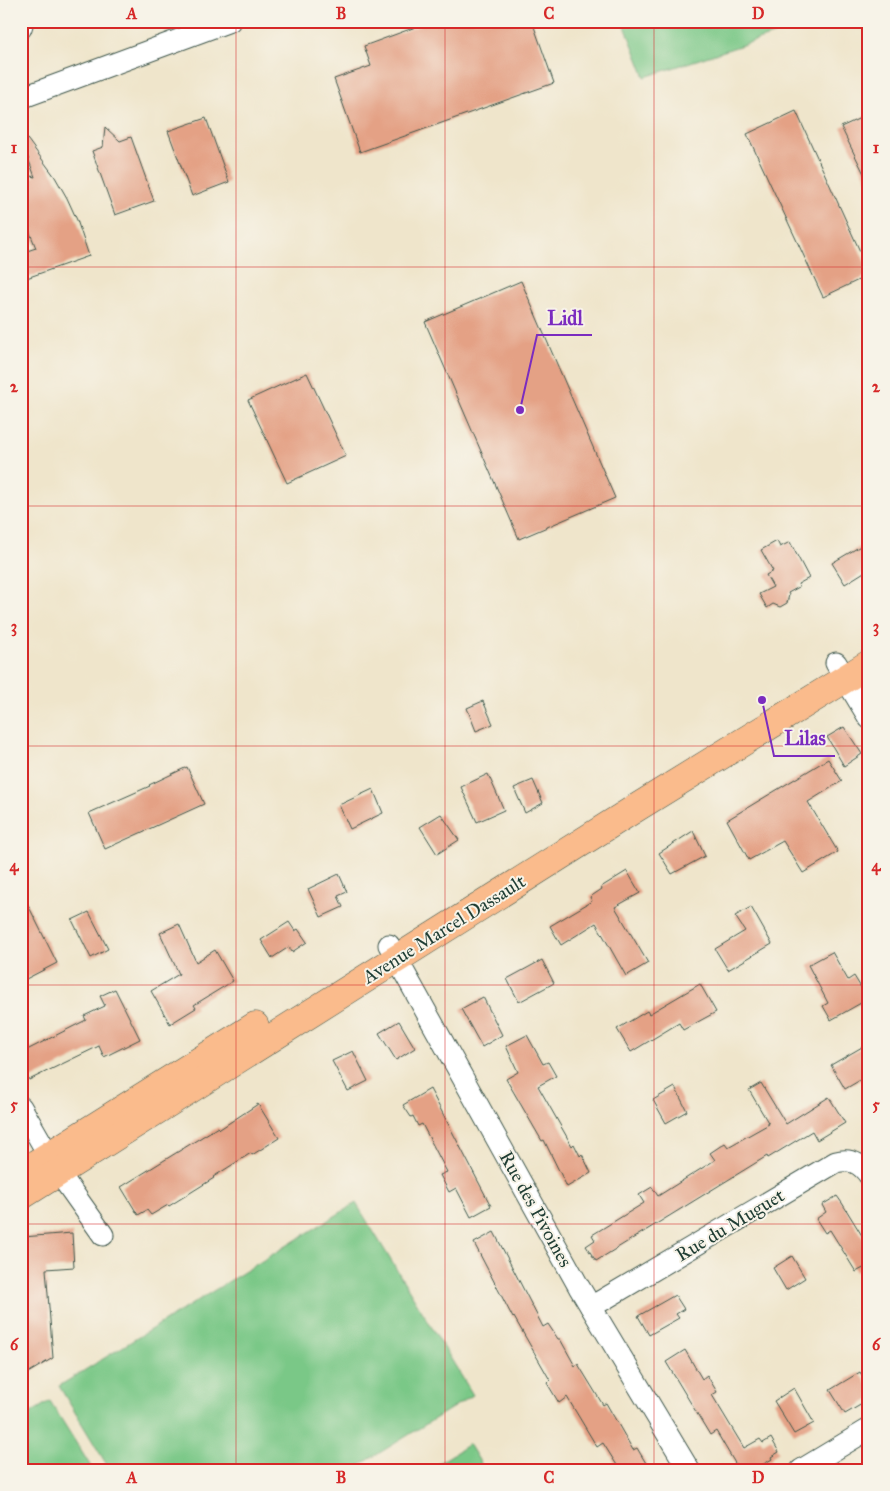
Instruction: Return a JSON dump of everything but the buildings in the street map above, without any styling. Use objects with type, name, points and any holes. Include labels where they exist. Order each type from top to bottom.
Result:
[{"type":"main road","name":"Avenue Marcel Dassault","points":[[21,1196],[54,1165],[393,952],[636,808],[840,671],[869,642]]},
{"type":"main road","name":"Avenue Marcel Dassault","points":[[840,671],[869,664]]},
{"type":"main road","name":"Avenue Marcel Dassault","points":[[21,1173],[54,1165]]},
{"type":"street","points":[[21,28],[23,21]]},
{"type":"street","points":[[21,98],[230,21]]},
{"type":"street","points":[[840,671],[869,718]]},
{"type":"street","name":"Rue des Pivoines","points":[[393,952],[591,1307],[689,1470]]},
{"type":"street","points":[[21,1107],[54,1165],[102,1235]]},
{"type":"street","name":"Rue du Muguet","points":[[591,1307],[836,1162],[850,1160],[869,1174]]},
{"type":"street","points":[[801,1470],[869,1429]]},
{"type":"green space","points":[[623,21],[795,21],[797,27],[645,77]]},
{"type":"green space","points":[[356,1203],[473,1395],[352,1470],[110,1470],[59,1386]]},
{"type":"green space","points":[[50,1401],[93,1470],[21,1470],[21,1419]]},
{"type":"green space","points":[[469,1444],[485,1470],[428,1470]]},
{"type":"place","name":"Lidl","points":[[520,410]]},
{"type":"place","name":"Lilas","points":[[762,700]]}]
